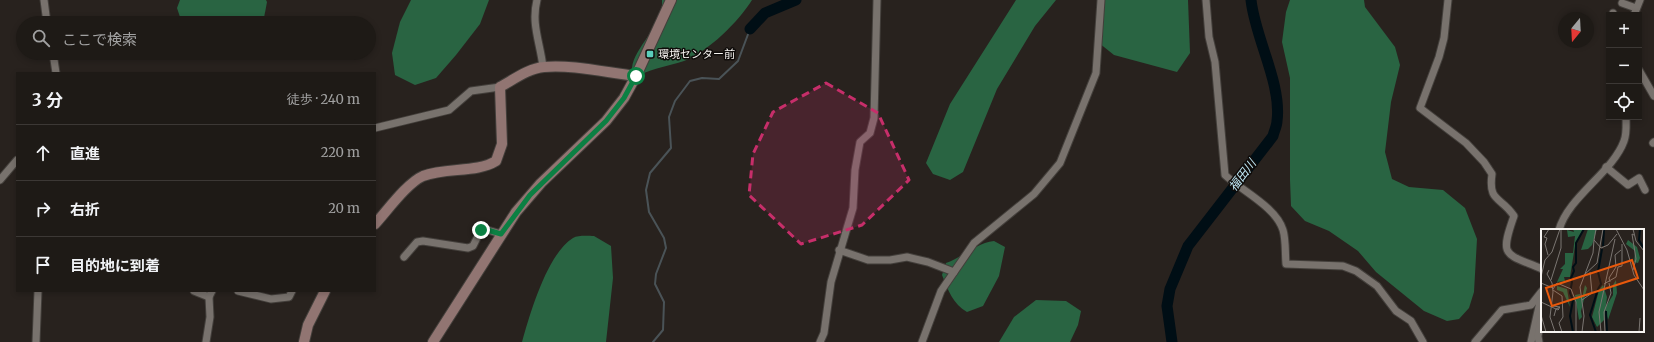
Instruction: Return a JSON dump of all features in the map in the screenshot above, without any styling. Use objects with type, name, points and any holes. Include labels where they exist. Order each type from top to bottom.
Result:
[{"type":"street","points":[[44,0],[47,16]]},
{"type":"street","points":[[538,0],[534,14],[534,26],[543,67]]},
{"type":"street","points":[[433,342],[501,234],[530,195],[606,121],[624,98],[636,76],[671,0]]},
{"type":"street","points":[[820,342],[824,333],[831,282],[853,208],[855,170],[860,142],[870,133],[874,118],[877,0]]},
{"type":"street","points":[[922,342],[941,291],[974,243],[1034,194],[1060,163],[1096,73],[1101,0]]},
{"type":"street","points":[[1206,0],[1209,37],[1215,62],[1225,175],[1262,202],[1277,218],[1283,229],[1286,264],[1343,266],[1356,271],[1377,286],[1396,311],[1411,321],[1423,342]]},
{"type":"street","points":[[1448,0],[1444,38],[1439,57],[1420,108],[1466,143],[1484,162],[1492,174],[1490,188],[1494,196],[1509,209],[1514,216],[1505,242],[1507,252],[1515,258],[1541,268]]},
{"type":"street","points":[[1622,3],[1635,12],[1640,0]]},
{"type":"street","points":[[54,60],[56,72]]},
{"type":"street","points":[[376,128],[449,110],[471,91],[500,87],[517,77],[543,67],[557,66],[636,76]]},
{"type":"street","points":[[1642,75],[1654,96]]},
{"type":"street","points":[[376,223],[414,182],[422,176],[440,171],[481,168],[496,161],[502,144],[500,87]]},
{"type":"street","points":[[1559,229],[1567,213],[1606,167],[1624,142],[1626,120]]},
{"type":"street","points":[[0,180],[16,161]]},
{"type":"street","points":[[1606,167],[1628,185],[1639,178],[1645,190]]},
{"type":"street","points":[[404,257],[417,242],[423,241],[468,248],[473,246],[481,230],[484,229],[501,234]]},
{"type":"street","points":[[840,250],[868,260],[890,260],[906,257],[928,262],[954,272]]},
{"type":"street","points":[[36,342],[38,292]]},
{"type":"street","points":[[199,292],[210,294],[210,317],[206,342]]},
{"type":"street","points":[[242,292],[271,299],[289,297],[292,292]]},
{"type":"street","points":[[304,342],[308,324],[324,292]]},
{"type":"street","points":[[1475,342],[1502,310],[1531,306],[1541,296]]},
{"type":"street","points":[[1531,342],[1541,299]]},
{"type":"street","points":[[1539,342],[1538,336],[1541,320]]},
{"type":"highlighted area","points":[[826,83],[878,113],[909,180],[862,225],[801,244],[749,195],[753,154],[773,112]]},
{"type":"green space","points":[[180,0],[266,0],[267,2],[264,16],[180,16],[177,8]]},
{"type":"green space","points":[[411,0],[489,0],[480,24],[436,78],[415,85],[395,75],[392,53],[400,22]]},
{"type":"green space","points":[[662,0],[752,0],[731,26],[703,50],[684,61],[640,75],[632,68],[634,60],[654,27],[661,9]]},
{"type":"green space","points":[[1016,0],[1056,0],[1035,26],[997,89],[963,172],[950,180],[933,174],[926,163],[950,104]]},
{"type":"green space","points":[[1102,0],[1188,0],[1190,53],[1177,72],[1114,55],[1099,43]]},
{"type":"green space","points":[[1290,0],[1364,0],[1365,7],[1395,47],[1400,65],[1391,102],[1385,152],[1392,179],[1409,187],[1443,190],[1465,208],[1477,239],[1474,292],[1469,308],[1459,319],[1447,321],[1424,311],[1376,272],[1358,251],[1329,231],[1305,221],[1291,206],[1290,78],[1282,42],[1286,12]]},
{"type":"green space","points":[[580,236],[594,236],[611,246],[613,278],[606,342],[522,342],[535,301],[555,257],[573,238]]},
{"type":"green space","points":[[994,241],[1005,247],[999,276],[983,306],[967,312],[958,305],[946,286],[942,275],[946,263],[981,244]]},
{"type":"green space","points":[[1036,300],[1066,301],[1081,311],[1078,325],[1070,342],[999,342],[1014,317]]},
{"type":"waterway","points":[[750,29],[765,13],[796,0]]},
{"type":"waterway","name":"福田川","points":[[1172,342],[1167,306],[1170,289],[1188,246],[1273,136],[1277,125],[1276,92],[1257,30],[1251,0]]},
{"type":"waterway","points":[[653,342],[663,330],[664,302],[655,284],[656,274],[666,248],[664,238],[649,212],[646,190],[650,173],[671,148],[669,117],[675,101],[690,81],[702,78],[719,79],[738,61],[750,29]]},
{"type":"place","name":"環境センター前","points":[[650,54]]},
{"type":"route","points":[[481,230],[484,229],[501,234],[530,195],[606,121],[624,98],[636,76]]}]
